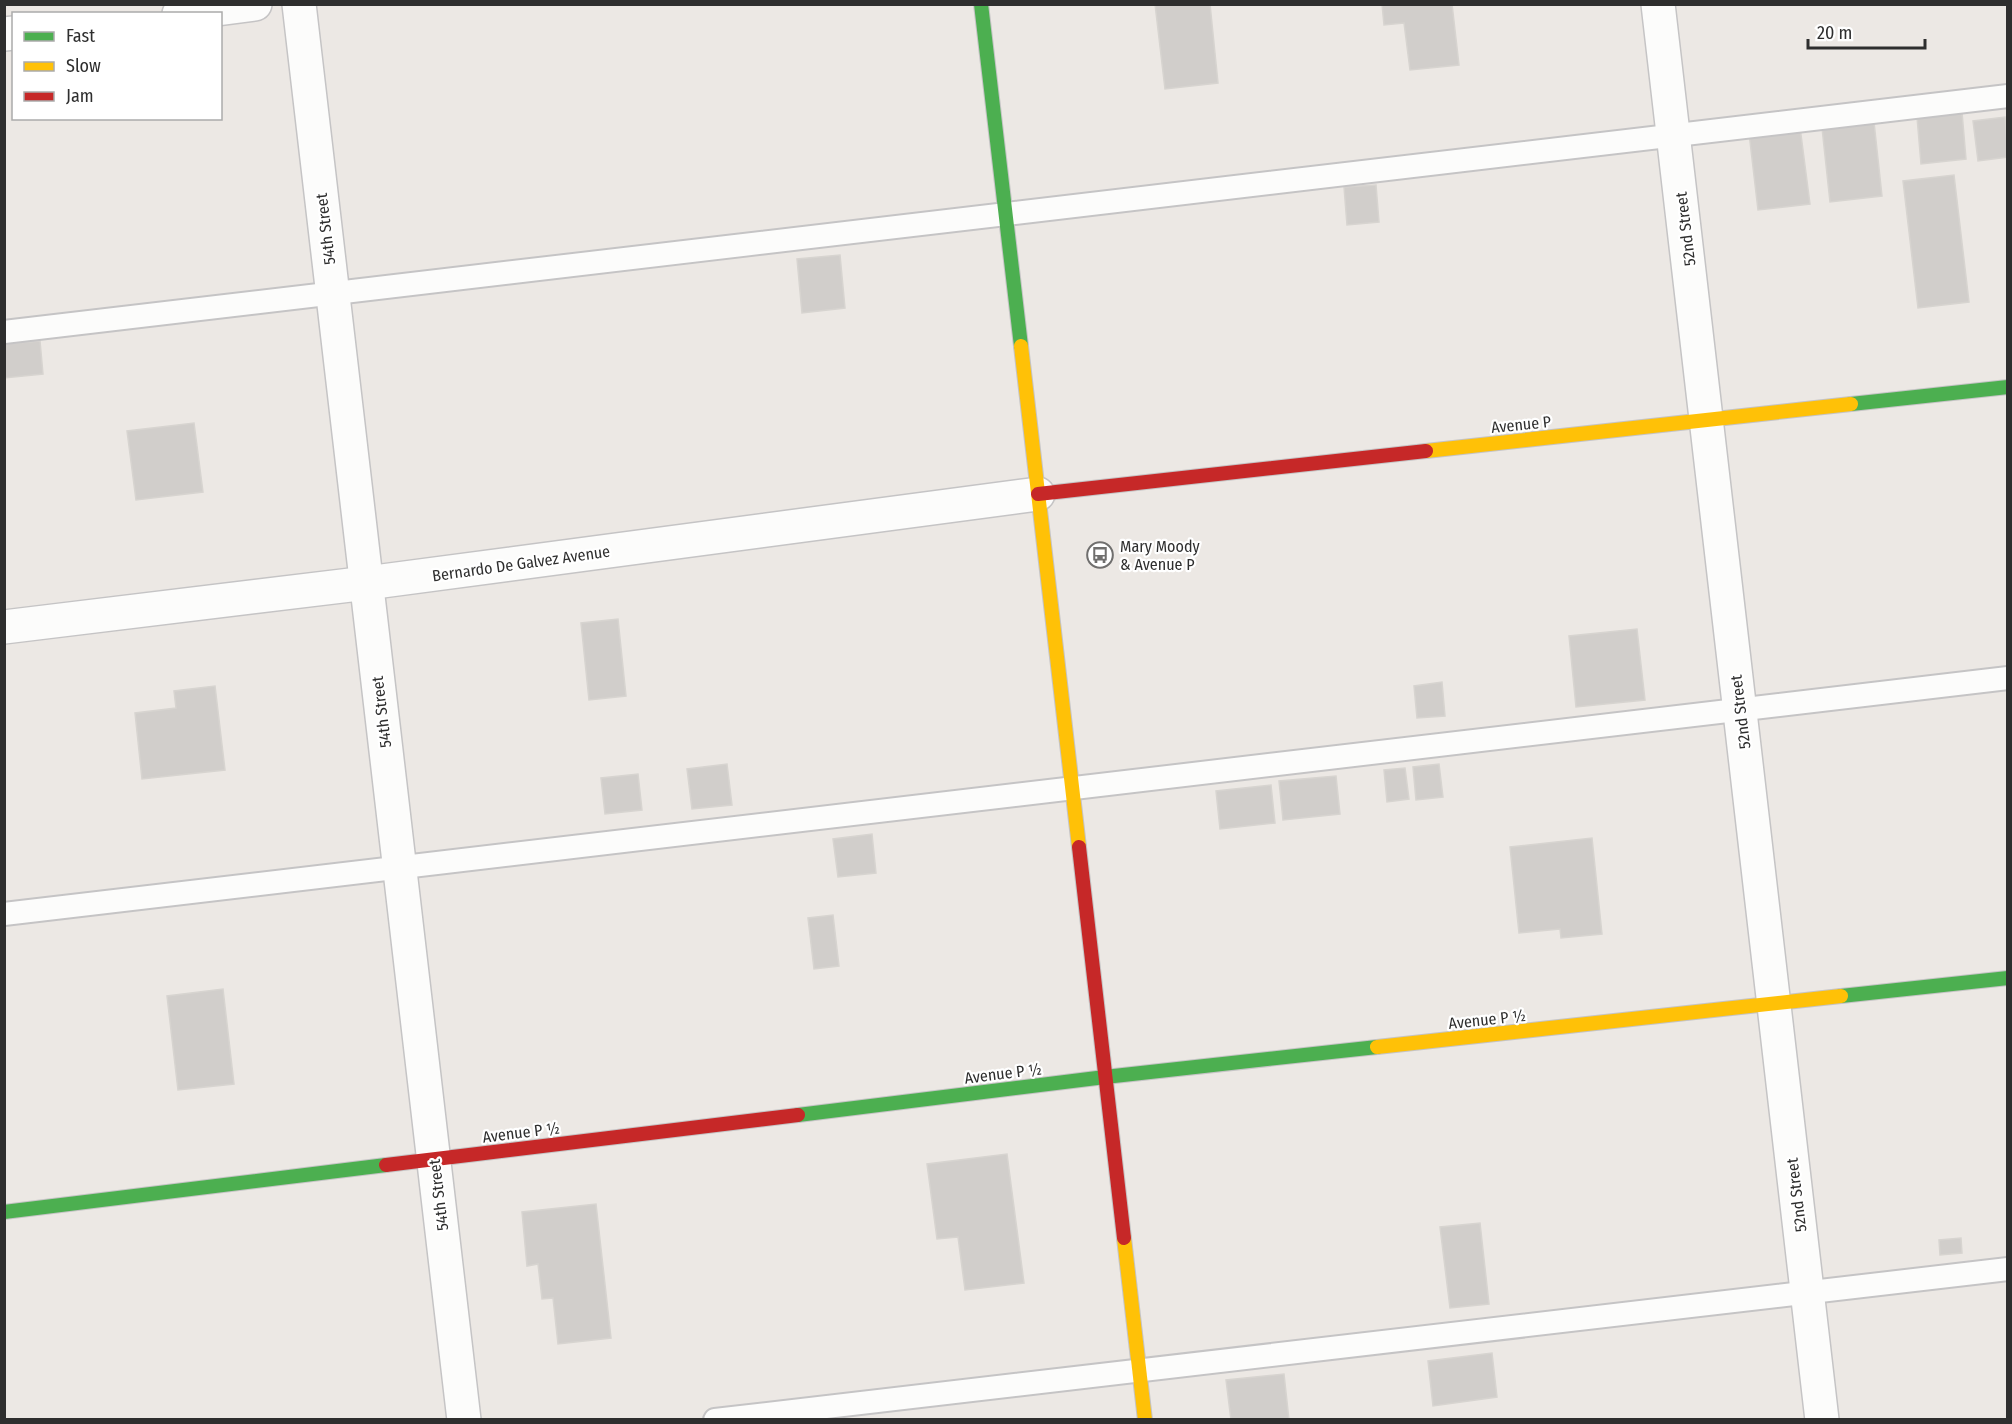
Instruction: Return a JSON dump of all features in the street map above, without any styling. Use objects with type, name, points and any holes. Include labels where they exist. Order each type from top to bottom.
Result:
[{"type":"main road","points":[[981,4],[1145,1419]]},
{"type":"main road","name":"Avenue P","points":[[1038,494],[2007,387]]},
{"type":"main road","name":"Avenue P ½","points":[[4,1212],[1105,1077],[2007,978]]},
{"type":"street","points":[[194,12],[255,4]]},
{"type":"street","name":"54th Street","points":[[299,4],[464,1419]]},
{"type":"street","name":"52nd Street","points":[[1658,4],[1822,1419]]},
{"type":"street","name":"Bernardo De Galvez Avenue","points":[[4,627],[367,583],[1038,494]]},
{"type":"lane","points":[[4,332],[2007,96]]},
{"type":"lane","points":[[4,914],[2007,678]]},
{"type":"lane","points":[[716,1419],[2007,1269]]},
{"type":"building","points":[[1155,4],[1210,4],[1218,83],[1165,89]]},
{"type":"building","points":[[1382,4],[1452,4],[1459,65],[1410,70],[1404,23],[1384,25]]},
{"type":"building","points":[[1962,112],[1966,159],[1921,164],[1917,117]]},
{"type":"building","points":[[2005,117],[2008,157],[1978,161],[1973,121]]},
{"type":"building","points":[[1874,122],[1882,196],[1830,202],[1822,128]]},
{"type":"building","points":[[1800,127],[1810,204],[1758,210],[1749,133]]},
{"type":"building","points":[[1954,175],[1969,302],[1918,308],[1903,181]]},
{"type":"building","points":[[1376,185],[1379,222],[1347,225],[1344,187]]},
{"type":"building","points":[[840,255],[845,308],[802,313],[797,259]]},
{"type":"building","points":[[40,341],[43,374],[4,378],[4,344]]},
{"type":"building","points":[[194,423],[203,492],[136,500],[127,431]]},
{"type":"building","points":[[618,619],[626,696],[589,700],[581,623]]},
{"type":"building","points":[[1637,629],[1645,700],[1576,707],[1569,636]]},
{"type":"building","points":[[1442,682],[1445,716],[1417,718],[1414,686]]},
{"type":"building","points":[[215,686],[225,770],[142,779],[135,713],[176,708],[174,691]]},
{"type":"building","points":[[727,764],[732,805],[692,809],[687,769]]},
{"type":"building","points":[[1439,764],[1443,797],[1416,800],[1413,767]]},
{"type":"building","points":[[1405,768],[1409,799],[1387,802],[1384,770]]},
{"type":"building","points":[[638,774],[642,810],[605,814],[601,778]]},
{"type":"building","points":[[1336,776],[1340,814],[1283,820],[1279,781]]},
{"type":"building","points":[[1271,785],[1275,823],[1220,829],[1216,791]]},
{"type":"building","points":[[872,834],[876,873],[838,877],[833,839]]},
{"type":"building","points":[[1592,838],[1602,934],[1561,938],[1560,929],[1519,933],[1510,847]]},
{"type":"building","points":[[833,915],[839,966],[814,969],[808,918]]},
{"type":"building","points":[[223,989],[234,1084],[178,1090],[167,996]]},
{"type":"building","points":[[1007,1154],[1024,1283],[965,1290],[958,1237],[937,1239],[927,1164]]},
{"type":"building","points":[[596,1204],[611,1338],[558,1344],[553,1298],[542,1299],[538,1264],[527,1266],[522,1212]]},
{"type":"building","points":[[1480,1223],[1489,1304],[1450,1308],[1440,1227]]},
{"type":"building","points":[[1961,1238],[1962,1253],[1940,1255],[1939,1240]]},
{"type":"building","points":[[1492,1353],[1497,1397],[1433,1406],[1428,1361]]},
{"type":"building","points":[[1284,1374],[1289,1420],[1231,1420],[1226,1380]]},
{"type":"traffic: fast","points":[[981,4],[1021,346]]},
{"type":"traffic: fast","points":[[1851,404],[2008,387]]},
{"type":"traffic: fast","points":[[1841,996],[2008,978]]},
{"type":"traffic: fast","points":[[798,1115],[1105,1077],[1377,1047]]},
{"type":"traffic: fast","points":[[4,1212],[386,1165]]},
{"type":"traffic: slow","points":[[1021,346],[1079,847]]},
{"type":"traffic: slow","points":[[1426,451],[1851,404]]},
{"type":"traffic: slow","points":[[1377,1047],[1841,996]]},
{"type":"traffic: slow","points":[[1124,1238],[1145,1420]]},
{"type":"traffic: jam","points":[[1038,494],[1426,451]]},
{"type":"traffic: jam","points":[[1079,847],[1124,1238]]},
{"type":"traffic: jam","points":[[386,1165],[798,1115]]},
{"type":"place","name":"Mary Moody & Avenue P","points":[[1100,555]]}]
